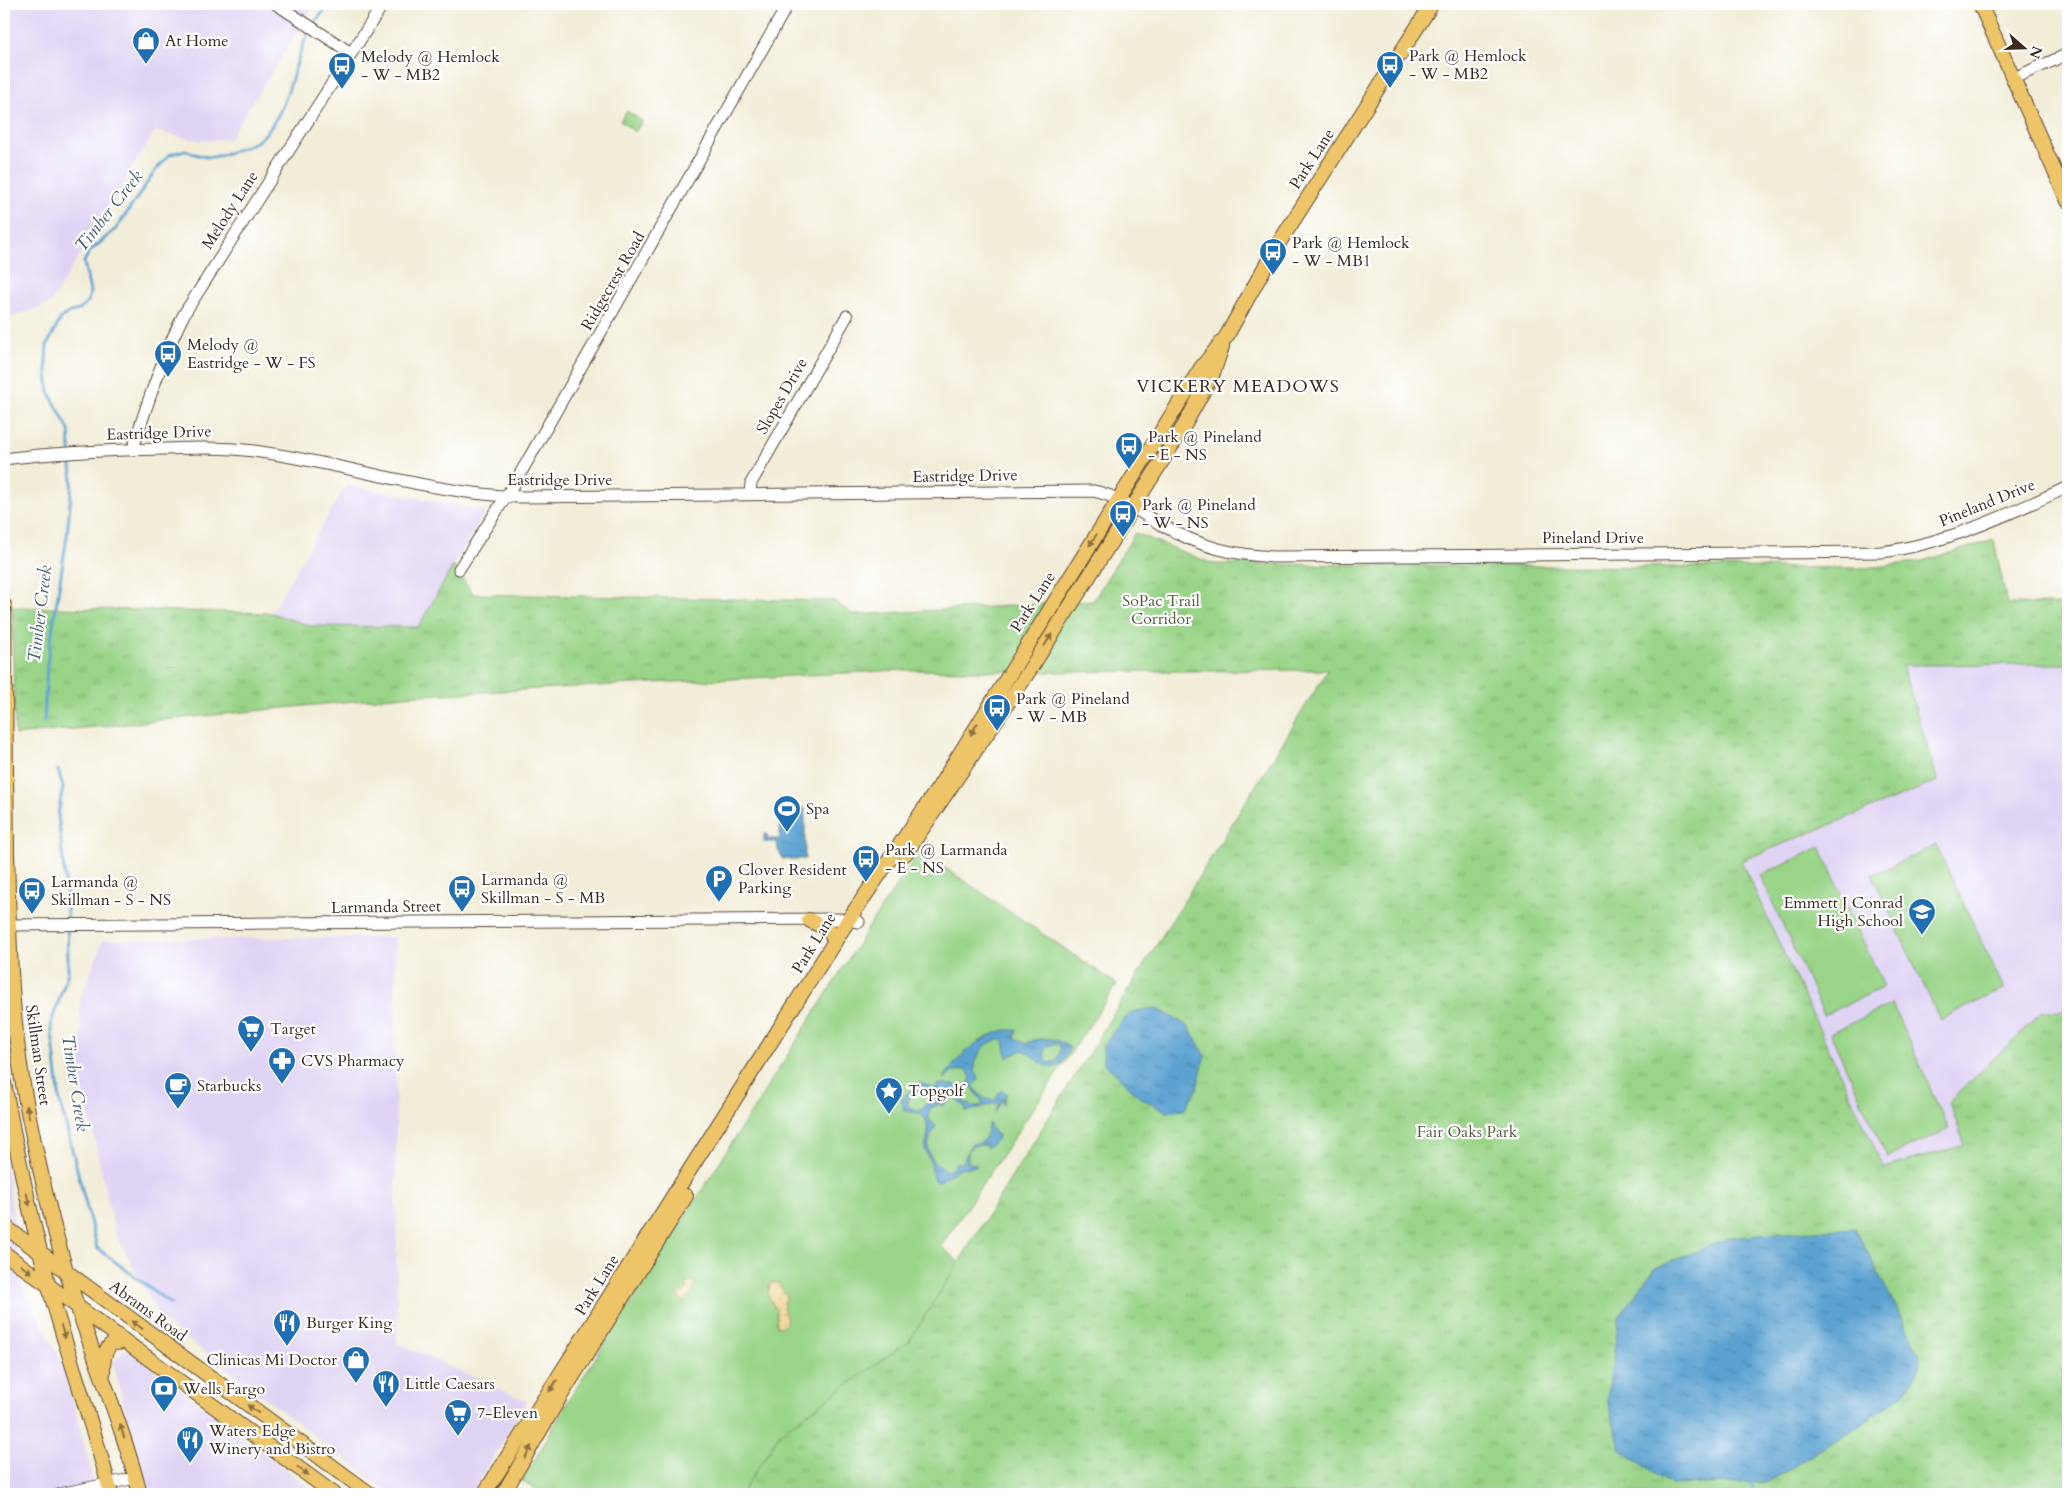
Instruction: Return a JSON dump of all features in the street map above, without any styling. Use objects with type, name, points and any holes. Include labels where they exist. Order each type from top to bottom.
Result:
[{"type":"main road","name":"Park Lane","points":[[503,1494],[586,1353],[854,921],[957,769],[1022,682],[1184,426],[1213,373],[1226,337],[1275,249],[1432,4]]},
{"type":"main road","points":[[1980,4],[2068,201]]},
{"type":"main road","name":"Park Lane","points":[[957,769],[1009,673],[1201,368],[1226,337]]},
{"type":"main road","name":"Skillman Street","points":[[4,605],[6,925],[17,1040],[25,1096],[67,1273],[103,1382],[122,1429],[140,1494]]},
{"type":"main road","points":[[1009,673],[1022,682]]},
{"type":"main road","points":[[809,920],[825,926],[833,935],[835,942]]},
{"type":"main road","name":"Park Lane","points":[[484,1494],[835,942],[854,921]]},
{"type":"main road","points":[[4,1083],[16,1147],[49,1285],[110,1490]]},
{"type":"main road","name":"Abrams Road","points":[[4,1226],[370,1494]]},
{"type":"main road","points":[[4,1253],[334,1494]]},
{"type":"main road","points":[[103,1382],[104,1358],[107,1348],[113,1343],[125,1342]]},
{"type":"main road","points":[[271,1448],[283,1430]]},
{"type":"street","points":[[276,4],[351,53]]},
{"type":"street","name":"Melody Lane","points":[[133,449],[155,379],[169,343],[184,314],[383,4]]},
{"type":"street","name":"Ridgecrest Road","points":[[459,569],[507,497],[630,285],[788,4]]},
{"type":"street","points":[[2014,78],[2068,54]]},
{"type":"street","name":"Slopes Drive","points":[[750,494],[752,483],[848,316]]},
{"type":"street","name":"Eastridge Drive","points":[[4,459],[133,449],[207,448],[256,451],[428,486],[507,497],[1078,491],[1109,494],[1120,499]]},
{"type":"street","name":"Pineland Drive","points":[[1120,499],[1188,540],[1210,548],[1249,556],[1881,552],[1912,548],[1948,536],[2068,487]]},
{"type":"street","name":"Larmanda Street","points":[[6,925],[854,921]]},
{"type":"street","points":[[60,1494],[110,1490],[136,1478]]},
{"type":"shaded area","points":[[4,4],[315,4],[229,139],[200,141],[155,131],[50,304],[5,319]]},
{"type":"shaded area","points":[[346,485],[485,511],[418,627],[311,626],[271,613]]},
{"type":"shaded area","name":"Emmett J Conrad High School","points":[[2068,664],[2068,1011],[2043,1011],[1965,1145],[1883,1168],[1741,861],[1938,781],[1901,665]]},
{"type":"shaded area","points":[[395,937],[397,1343],[527,1401],[471,1494],[391,1494],[161,1319],[115,1233],[81,1079],[80,1000],[103,940]]},
{"type":"shaded area","points":[[4,1150],[22,1285],[64,1367],[97,1494],[4,1494]]},
{"type":"shaded area","points":[[126,1348],[318,1494],[147,1494],[113,1362]]},
{"type":"green space","points":[[627,111],[642,121],[635,132],[620,121]]},
{"type":"green space","name":"Fair Oaks Park","points":[[1135,533],[1213,564],[1865,568],[1919,562],[1994,540],[2007,604],[2068,604],[2068,664],[1902,665],[1938,781],[1741,861],[1884,1168],[1965,1145],[1949,1102],[2043,1011],[2068,1011],[2068,1494],[741,1494],[781,1432],[910,1340],[1328,670],[1049,672],[905,670],[404,696],[15,735],[12,607],[271,613],[311,626],[418,627],[453,566],[473,594],[834,601],[854,615],[1093,601]]},
{"type":"green space","points":[[1936,845],[2004,989],[1940,1020],[1872,875]]},
{"type":"green space","points":[[1820,847],[1884,987],[1824,1015],[1760,875]]},
{"type":"green space","name":"Topgolf","points":[[920,851],[1117,984],[941,1246],[963,1266],[911,1345],[746,1494],[542,1494],[523,1481],[570,1398],[872,922]]},
{"type":"green space","points":[[1892,1004],[1949,1129],[1887,1157],[1830,1033]]},
{"type":"sand","points":[[693,1281],[695,1283],[694,1290],[685,1301],[681,1300],[678,1295],[680,1292],[687,1290],[686,1284]]},
{"type":"sand","points":[[773,1282],[778,1283],[787,1296],[783,1307],[787,1321],[781,1327],[777,1326],[776,1311],[768,1294],[770,1284]]},
{"type":"water","name":"Spa","points":[[805,808],[805,859],[783,859],[778,850],[777,842],[764,842],[764,834],[767,834],[768,839],[780,839],[780,821],[786,815],[783,809]]},
{"type":"water","points":[[1156,1008],[1188,1026],[1205,1055],[1197,1089],[1184,1110],[1167,1112],[1141,1098],[1103,1062],[1103,1046],[1121,1022],[1134,1011]]},
{"type":"water","points":[[1005,1030],[1017,1030],[1015,1037],[1025,1044],[1030,1041],[1048,1039],[1065,1044],[1070,1048],[1061,1064],[1052,1068],[1022,1050],[1007,1058],[1004,1041],[994,1041],[984,1047],[976,1063],[975,1070],[979,1080],[973,1085],[981,1096],[990,1100],[994,1100],[1002,1090],[1007,1093],[1003,1105],[1003,1098],[995,1113],[998,1104],[996,1103],[966,1112],[965,1107],[954,1097],[943,1106],[939,1104],[929,1109],[929,1119],[936,1127],[931,1134],[929,1153],[934,1162],[946,1171],[954,1167],[956,1162],[962,1164],[971,1144],[981,1143],[985,1138],[989,1123],[994,1133],[998,1135],[997,1140],[987,1148],[985,1145],[972,1146],[968,1152],[968,1163],[976,1164],[976,1167],[960,1168],[938,1182],[933,1179],[931,1164],[925,1150],[928,1132],[926,1120],[920,1113],[904,1111],[901,1099],[919,1083],[939,1089],[936,1085],[960,1086],[968,1084],[971,1078],[967,1070],[953,1071],[944,1079],[955,1063],[970,1048]],"holes":[[[1060,1045],[1060,1053],[1056,1061],[1048,1063],[1045,1051],[1047,1046]],[[971,1086],[983,1103],[982,1105],[973,1106],[966,1104],[957,1092],[951,1090],[960,1092]],[[925,1091],[928,1099],[922,1110],[913,1109],[908,1106],[907,1100],[913,1092]]]},
{"type":"water","points":[[1855,1228],[1919,1352],[1920,1365],[1904,1393],[1865,1422],[1768,1482],[1672,1485],[1621,1450],[1607,1400],[1619,1317],[1655,1268],[1731,1237]]},
{"type":"waterway","name":"Timber Creek","points":[[313,25],[329,4]]},
{"type":"waterway","name":"Timber Creek","points":[[44,722],[47,664],[67,536],[72,481],[69,430],[49,392],[46,362],[47,345],[61,318],[70,312],[79,310],[88,302],[90,292],[84,262],[89,252],[116,229],[155,171],[169,155],[185,150],[205,157],[216,157],[255,142],[270,128],[290,87],[310,30]]},
{"type":"waterway","name":"Timber Creek","points":[[58,770],[63,787],[58,815],[67,897],[68,973],[51,1023],[60,1102],[97,1248],[171,1304]]},
{"type":"waterway","points":[[1751,1483],[1753,1494]]},
{"type":"place","name":"At Home","points":[[146,65]]},
{"type":"place","name":"Park @ Hemlock - W - MB2","points":[[1390,89]]},
{"type":"place","name":"Melody @ Hemlock - W - MB2","points":[[342,90]]},
{"type":"place","name":"Park @ Hemlock - W - MB1","points":[[1273,276]]},
{"type":"place","name":"Melody @ Eastridge - W - FS","points":[[168,378]]},
{"type":"place","name":"Park @ Pineland - E - NS","points":[[1129,470]]},
{"type":"place","name":"Park @ Pineland - W - NS","points":[[1123,538]]},
{"type":"place","name":"Park @ Pineland - W - MB","points":[[997,732]]},
{"type":"place","name":"Spa","points":[[787,833]]},
{"type":"place","name":"Park @ Larmanda - E - NS","points":[[866,883]]},
{"type":"place","name":"Clover Resident Parking","points":[[719,903]]},
{"type":"place","name":"Larmanda @ Skillman - S - MB","points":[[462,913]]},
{"type":"place","name":"Larmanda @ Skillman - S - NS","points":[[32,915]]},
{"type":"place","name":"Emmett J Conrad High School","points":[[1922,936]]},
{"type":"place","name":"Target","points":[[251,1053]]},
{"type":"place","name":"CVS Pharmacy","points":[[282,1085]]},
{"type":"place","name":"Starbucks","points":[[178,1110]]},
{"type":"place","name":"Topgolf","points":[[889,1115]]},
{"type":"place","name":"Burger King","points":[[287,1347]]},
{"type":"place","name":"Clinicas Mi Doctor","points":[[356,1384]]},
{"type":"place","name":"Little Caesars","points":[[386,1408]]},
{"type":"place","name":"Wells Fargo","points":[[164,1413]]},
{"type":"place","name":"7-Eleven","points":[[458,1437]]},
{"type":"place","name":"Waters Edge Winery and Bistro","points":[[190,1464]]},
{"type":"district","name":"VICKERY MEADOWS","points":[[1238,386]]},
{"type":"park label","name":"SoPac Trail Corridor","points":[[1161,610]]}]
